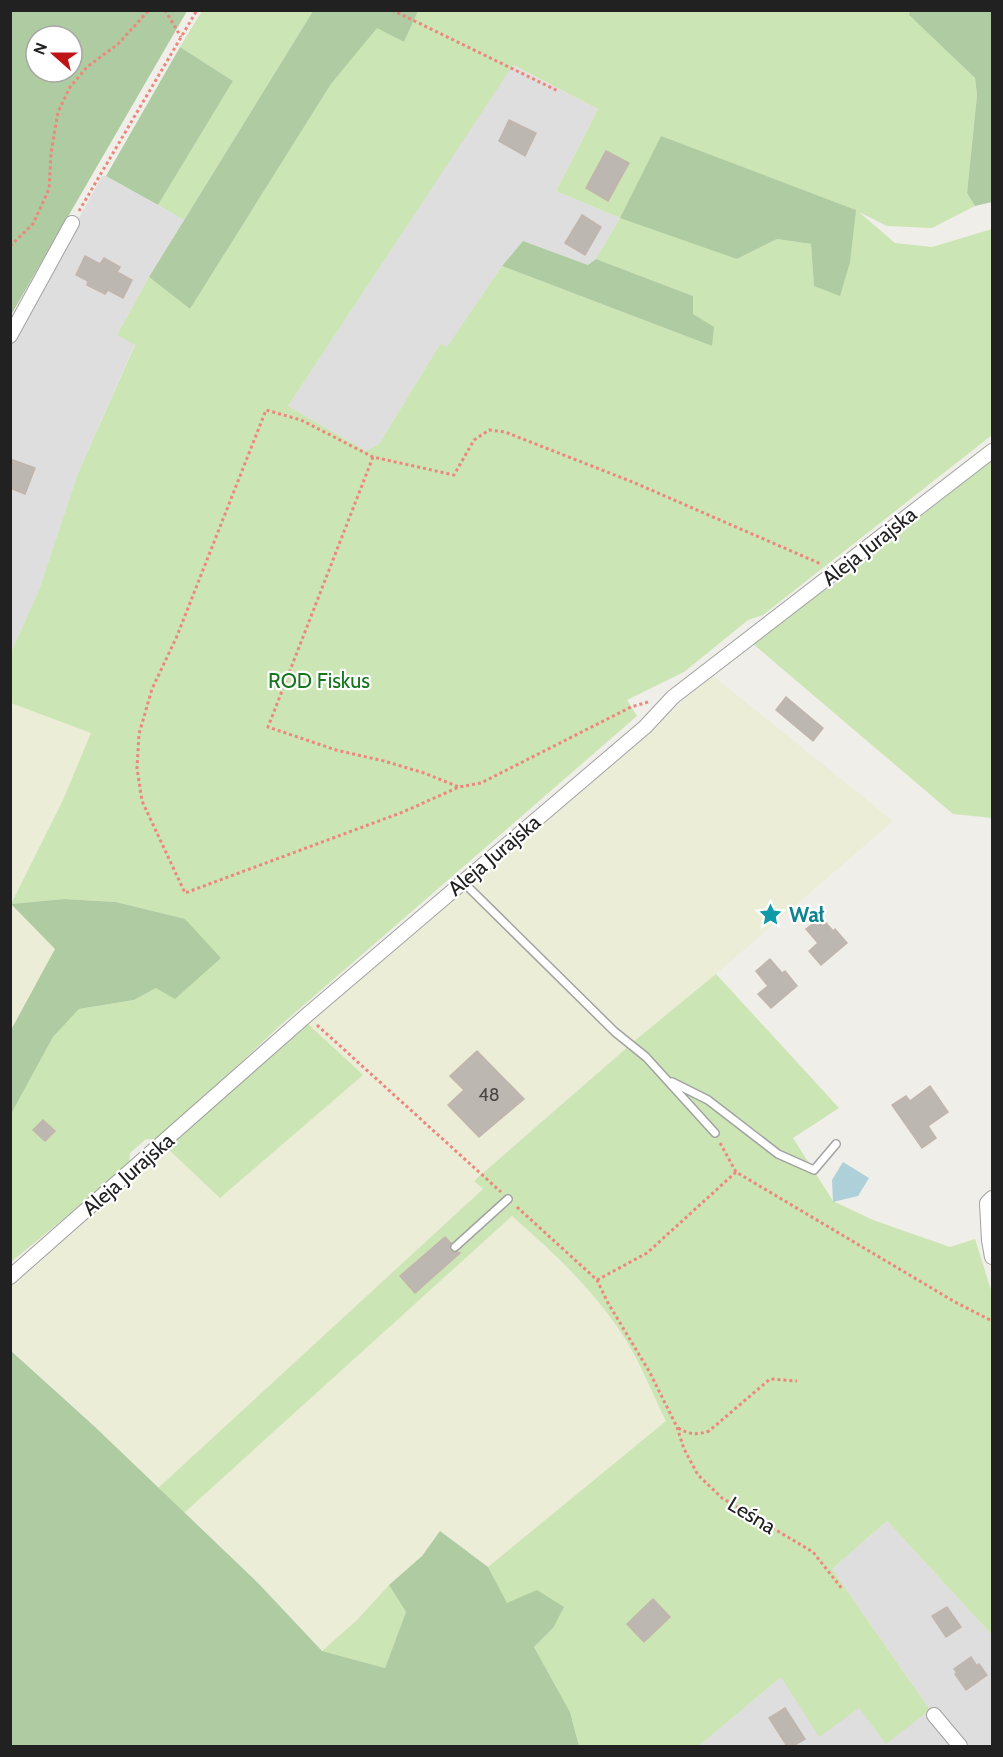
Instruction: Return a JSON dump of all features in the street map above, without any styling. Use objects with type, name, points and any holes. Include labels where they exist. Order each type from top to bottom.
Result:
[{"type":"street","points":[[10,336],[72,223]]},
{"type":"street","name":"Aleja Jurajska","points":[[10,1277],[316,1008],[645,727],[673,697],[993,451]]},
{"type":"street","points":[[993,1198],[987,1203],[989,1240],[993,1257]]},
{"type":"street","points":[[934,1715],[960,1746]]},
{"type":"lane","points":[[463,882],[615,1032],[646,1057],[715,1133]]},
{"type":"lane","points":[[667,1080],[708,1100],[778,1154],[814,1170],[836,1144]]},
{"type":"lane","points":[[455,1247],[508,1199]]},
{"type":"path","points":[[10,246],[33,224],[49,189],[51,153],[58,112],[70,87],[87,67],[118,44],[149,10]]},
{"type":"path","points":[[165,10],[181,37]]},
{"type":"path","points":[[72,223],[197,10]]},
{"type":"path","points":[[392,10],[558,91]]},
{"type":"path","points":[[673,697],[631,707],[481,783],[459,787],[403,812],[185,893],[142,801],[137,768],[139,734],[152,689],[177,636],[266,410],[301,420],[374,457],[454,476],[474,440],[489,430],[505,432],[635,483],[836,571]]},
{"type":"path","points":[[374,457],[268,727],[336,750],[424,773],[459,787]]},
{"type":"path","points":[[715,1133],[736,1172],[955,1302],[993,1321]]},
{"type":"path","points":[[597,1280],[647,1252],[736,1172]]},
{"type":"path","name":"Leśna","points":[[797,1381],[770,1379],[709,1431],[688,1434],[677,1427],[684,1449],[698,1475],[722,1498],[813,1552],[843,1590]]},
{"type":"shaded area","points":[[512,65],[598,109],[556,191],[620,218],[596,259],[588,265],[523,241],[502,266],[447,348],[440,344],[379,444],[366,451],[288,406]]},
{"type":"shaded area","points":[[102,176],[106,176],[184,220],[117,335],[135,344],[78,473],[39,590],[11,652],[11,341]]},
{"type":"shaded area","points":[[887,1521],[992,1635],[992,1746],[699,1746],[781,1677],[859,1708],[930,1710],[832,1569]]},
{"type":"green space","points":[[10,11],[187,11],[11,315]]},
{"type":"green space","points":[[202,11],[313,11],[184,220],[158,205],[233,81],[180,47]]},
{"type":"green space","points":[[313,11],[418,11],[404,42],[377,28],[331,84],[190,309],[149,277]]},
{"type":"green space","name":"ROD Fiskus","points":[[418,11],[910,11],[909,15],[975,78],[977,95],[967,193],[975,206],[932,228],[887,226],[859,212],[895,243],[932,247],[992,229],[992,435],[763,615],[748,620],[684,672],[627,700],[637,716],[282,1024],[157,1140],[146,1139],[130,1153],[129,1165],[11,1262],[11,1114],[53,1037],[79,1009],[134,1000],[221,958],[184,919],[116,902],[64,899],[11,904],[63,800],[91,733],[11,703],[11,652],[39,590],[78,473],[135,345],[117,335],[149,277],[190,309],[331,84],[377,27],[404,42]],"holes":[[[513,65],[598,109],[556,191],[620,218],[596,259],[693,296],[693,314],[712,346],[502,266],[447,347],[440,344],[379,444],[366,451],[288,406]],[[660,136],[856,210],[814,285],[811,244],[777,239],[737,259]]]},
{"type":"green space","points":[[910,11],[992,11],[992,202],[975,206],[967,193],[977,95],[975,78],[909,15]]},
{"type":"green space","points":[[180,47],[233,81],[158,205],[106,176]]},
{"type":"green space","points":[[661,136],[856,210],[850,262],[840,296],[814,286],[811,244],[777,239],[737,259],[620,218]]},
{"type":"green space","points":[[523,241],[588,265],[596,259],[693,296],[693,314],[714,327],[712,346],[502,266]]},
{"type":"green space","points":[[992,460],[992,818],[953,814],[752,643],[812,597],[831,587]]},
{"type":"green space","points":[[712,675],[893,821],[475,1180],[483,1189],[157,1489],[94,1426],[11,1350],[10,1280],[166,1147],[362,1075],[308,1024],[596,779]]},
{"type":"green space","points":[[11,703],[92,732],[63,800],[11,903]]},
{"type":"green space","points":[[64,899],[116,902],[185,919],[221,958],[175,999],[156,988],[134,1000],[79,1009],[53,1037],[11,1114],[11,1030],[55,949],[11,904]]},
{"type":"green space","points":[[10,904],[55,949],[11,1030]]},
{"type":"green space","points":[[716,974],[839,1108],[793,1138],[833,1201],[873,1220],[950,1247],[975,1239],[992,1293],[992,1635],[887,1521],[832,1569],[930,1710],[886,1744],[859,1708],[819,1737],[781,1677],[699,1746],[579,1746],[570,1712],[534,1647],[553,1628],[507,1604],[488,1567],[666,1421],[643,1371],[615,1324],[589,1291],[512,1216],[184,1513],[157,1489],[483,1189],[474,1181],[638,1038]]},
{"type":"green space","points":[[308,1024],[363,1075],[220,1198],[166,1147]]},
{"type":"green space","points":[[512,1215],[597,1299],[627,1342],[666,1421],[488,1567],[440,1531],[422,1556],[322,1651],[258,1583],[231,1560],[184,1513]]},
{"type":"green space","points":[[10,1350],[94,1426],[258,1583],[322,1651],[385,1668],[406,1612],[389,1585],[422,1556],[440,1531],[488,1567],[507,1603],[537,1590],[564,1607],[553,1628],[534,1647],[570,1712],[579,1746],[11,1746]]},
{"type":"green space","points":[[389,1585],[406,1612],[385,1668],[322,1651],[357,1620]]},
{"type":"water","points":[[843,1162],[869,1178],[858,1196],[833,1202],[832,1180]]},
{"type":"building","points":[[509,120],[536,133],[525,156],[499,141]]},
{"type":"building","points":[[606,151],[629,163],[608,201],[586,188]]},
{"type":"building","points":[[582,215],[601,227],[585,255],[565,243]]},
{"type":"building","points":[[85,256],[100,264],[104,258],[120,267],[117,272],[132,280],[123,298],[108,290],[105,294],[87,285],[88,281],[76,275]]},
{"type":"building","points":[[10,459],[35,468],[25,494],[10,488]]},
{"type":"building","points":[[786,697],[823,728],[813,741],[776,710]]},
{"type":"building","points":[[821,917],[847,943],[821,965],[809,951],[818,943],[806,929]]},
{"type":"building","points":[[770,959],[782,973],[785,971],[797,986],[771,1008],[758,994],[768,986],[756,971]]},
{"type":"building","points":[[477,1051],[524,1099],[479,1137],[448,1105],[464,1090],[450,1076]]},
{"type":"building","points":[[930,1086],[948,1112],[928,1126],[936,1138],[922,1148],[892,1105],[906,1096],[910,1101]]},
{"type":"building","points":[[43,1120],[55,1131],[45,1141],[33,1130]]},
{"type":"building","points":[[445,1237],[451,1243],[450,1250],[460,1253],[415,1293],[400,1276]]},
{"type":"building","points":[[653,1599],[670,1617],[644,1642],[627,1624]]},
{"type":"building","points":[[947,1607],[961,1627],[946,1637],[932,1616]]},
{"type":"building","points":[[971,1657],[987,1675],[966,1690],[954,1669]]},
{"type":"building","points":[[785,1708],[805,1739],[793,1746],[787,1746],[769,1718]]},
{"type":"place","name":"Wał","points":[[771,914]]}]
